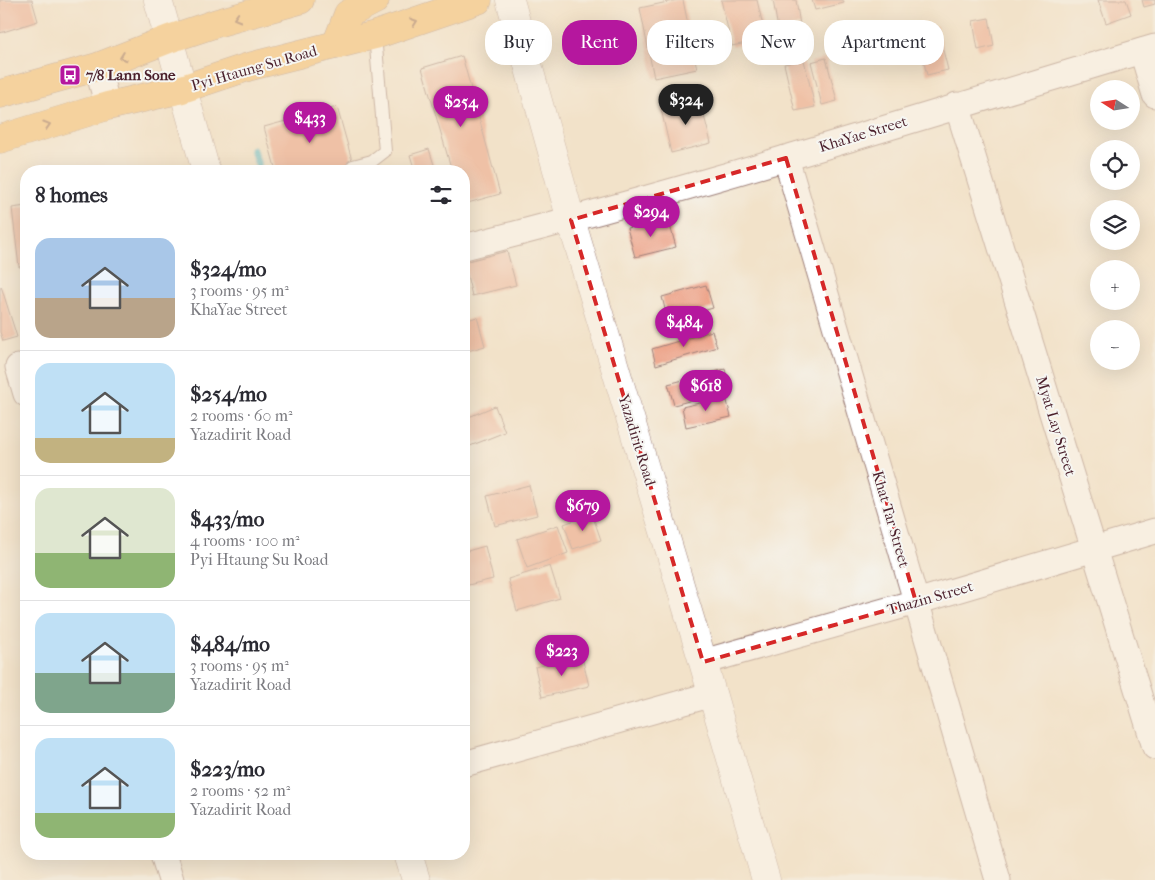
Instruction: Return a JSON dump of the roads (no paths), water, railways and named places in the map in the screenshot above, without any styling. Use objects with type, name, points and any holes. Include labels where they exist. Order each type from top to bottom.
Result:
[{"type":"main road","points":[[0,94],[97,67],[169,39],[217,23],[300,0]]},
{"type":"main road","points":[[336,45],[348,14],[375,0]]},
{"type":"main road","name":"Pyi Htaung Su Road","points":[[0,139],[108,106],[182,89],[248,67],[375,35],[478,0]]},
{"type":"street","points":[[158,0],[204,165]]},
{"type":"street","name":"Yazadirit Road","points":[[510,0],[571,220],[704,662],[766,880]]},
{"type":"street","points":[[1148,49],[1155,95]]},
{"type":"street","name":"KhaYae Street","points":[[470,245],[571,220],[786,158],[1148,49]]},
{"type":"street","points":[[97,67],[108,106]]},
{"type":"street","name":"Myat Lay Street","points":[[957,105],[1155,747]]},
{"type":"street","name":"Khat Tar Street","points":[[786,158],[998,880]]},
{"type":"street","points":[[15,367],[20,379]]},
{"type":"street","name":"Thazin Street","points":[[704,662],[916,602],[1155,531]]},
{"type":"street","points":[[470,762],[713,694]]},
{"type":"street","points":[[165,860],[171,880]]},
{"type":"street","points":[[410,860],[416,880]]},
{"type":"lane","points":[[357,165],[372,161],[385,151],[375,35]]},
{"type":"waterway","points":[[253,150],[258,165]]},
{"type":"place","name":"7/8 Lann Sone","points":[[70,75]]}]
